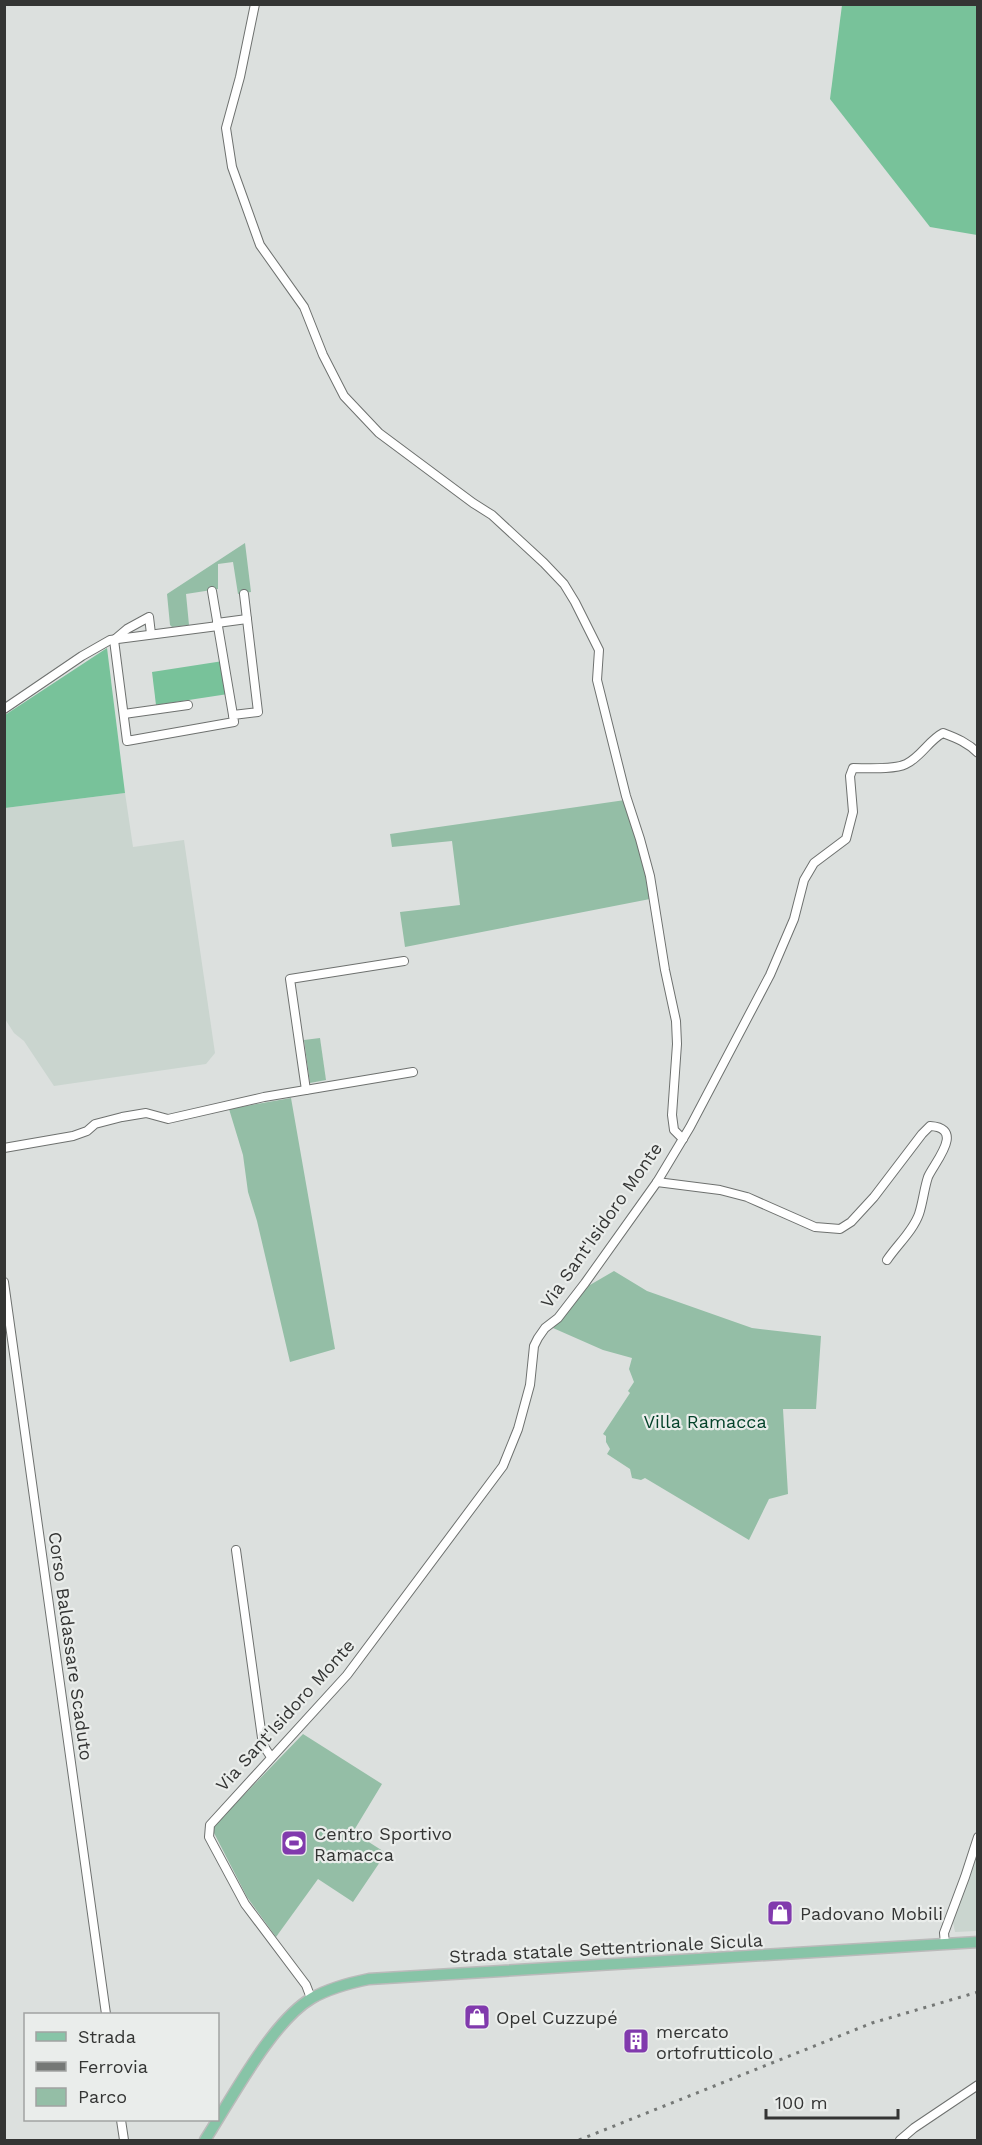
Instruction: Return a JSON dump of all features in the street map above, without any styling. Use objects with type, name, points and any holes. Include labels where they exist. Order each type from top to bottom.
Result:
[{"type":"main road","name":"Strada statale Settentrionale Sicula","points":[[311,1998],[349,1983],[369,1979],[978,1942]]},
{"type":"main road","points":[[219,2118],[266,2045],[296,2010],[311,1998]]},
{"type":"main road","points":[[205,2140],[217,2121]]},
{"type":"street","points":[[255,4],[240,77],[226,128],[226,138],[232,156],[232,167],[260,245],[304,307],[323,355],[344,396],[379,433],[492,515],[544,563],[564,584],[599,650],[597,680],[626,796],[650,876],[665,970],[676,1021],[677,1044],[672,1115],[674,1131],[682,1139]]},
{"type":"street","points":[[114,640],[127,741],[234,722],[212,591]]},
{"type":"street","points":[[233,716],[258,712],[244,594]]},
{"type":"street","points":[[4,709],[82,656],[114,640],[127,629],[149,617],[151,634]]},
{"type":"street","points":[[114,640],[247,619]]},
{"type":"street","points":[[124,714],[188,705]]},
{"type":"street","name":"Via Sant'Isidoro Monte","points":[[311,1998],[306,1985],[245,1904],[208,1832],[213,1820],[347,1675],[503,1466],[515,1437],[530,1385],[534,1346],[538,1338],[545,1328],[558,1318],[585,1283],[657,1182],[682,1139],[770,975],[794,919],[804,880],[814,863],[846,839],[853,812],[850,776],[853,768],[906,764],[934,737],[943,733],[957,738],[978,753]]},
{"type":"street","points":[[306,1090],[290,979],[404,961]]},
{"type":"street","points":[[4,1148],[73,1136],[87,1131],[95,1124],[122,1117],[146,1113],[168,1119],[264,1097],[412,1072]]},
{"type":"street","points":[[657,1182],[689,1185],[747,1197],[815,1227],[840,1229],[851,1222],[880,1191],[922,1134],[930,1126],[938,1127],[944,1131],[947,1140],[944,1152],[928,1177],[914,1224],[887,1260]]},
{"type":"street","name":"Corso Baldassare Scaduto","points":[[4,1282],[106,2013]]},
{"type":"street","points":[[236,1551],[263,1745],[271,1757]]},
{"type":"street","points":[[945,1944],[944,1933],[978,1837]]},
{"type":"street","points":[[900,2140],[978,2085]]},
{"type":"street","points":[[121,2121],[123,2140]]},
{"type":"shaded area","points":[[125,793],[133,847],[184,840],[215,1053],[206,1064],[54,1086],[24,1041],[14,1033],[5,1019],[5,808]]},
{"type":"shaded area","points":[[977,1847],[977,1931],[955,1932],[953,1922]]},
{"type":"green space","points":[[842,5],[977,5],[977,235],[930,227],[830,99]]},
{"type":"green space","points":[[245,543],[251,592],[238,594],[233,562],[218,564],[218,589],[186,594],[189,625],[172,627],[167,594]]},
{"type":"green space","points":[[107,648],[125,793],[5,808],[5,715]]},
{"type":"green space","points":[[223,661],[228,694],[156,705],[152,672]]},
{"type":"green space","points":[[625,800],[642,854],[650,899],[405,947],[400,912],[460,905],[452,841],[392,847],[390,834]]},
{"type":"green space","points":[[320,1038],[326,1080],[310,1083],[304,1040]]},
{"type":"green space","points":[[291,1098],[335,1349],[290,1362],[248,1192],[243,1155],[229,1109]]},
{"type":"green space","name":"Villa Ramacca","points":[[614,1271],[647,1291],[752,1328],[821,1336],[816,1409],[783,1409],[788,1494],[769,1499],[749,1540],[645,1478],[641,1480],[632,1478],[630,1469],[607,1454],[610,1449],[606,1436],[603,1434],[630,1393],[628,1391],[634,1382],[629,1369],[632,1358],[603,1350],[553,1328],[583,1289]]},
{"type":"green space","name":"Centro Sportivo Ramacca","points":[[303,1734],[382,1784],[353,1832],[386,1853],[353,1902],[318,1879],[276,1937],[247,1897],[213,1831],[214,1826]]},
{"type":"railway","points":[[579,2140],[872,2023],[978,1992]]},
{"type":"place","name":"Centro Sportivo Ramacca","points":[[294,1843]]},
{"type":"place","name":"Padovano Mobili","points":[[780,1913]]},
{"type":"place","name":"Opel Cuzzupé","points":[[477,2017]]},
{"type":"place","name":"mercato ortofrutticolo","points":[[636,2041]]}]
